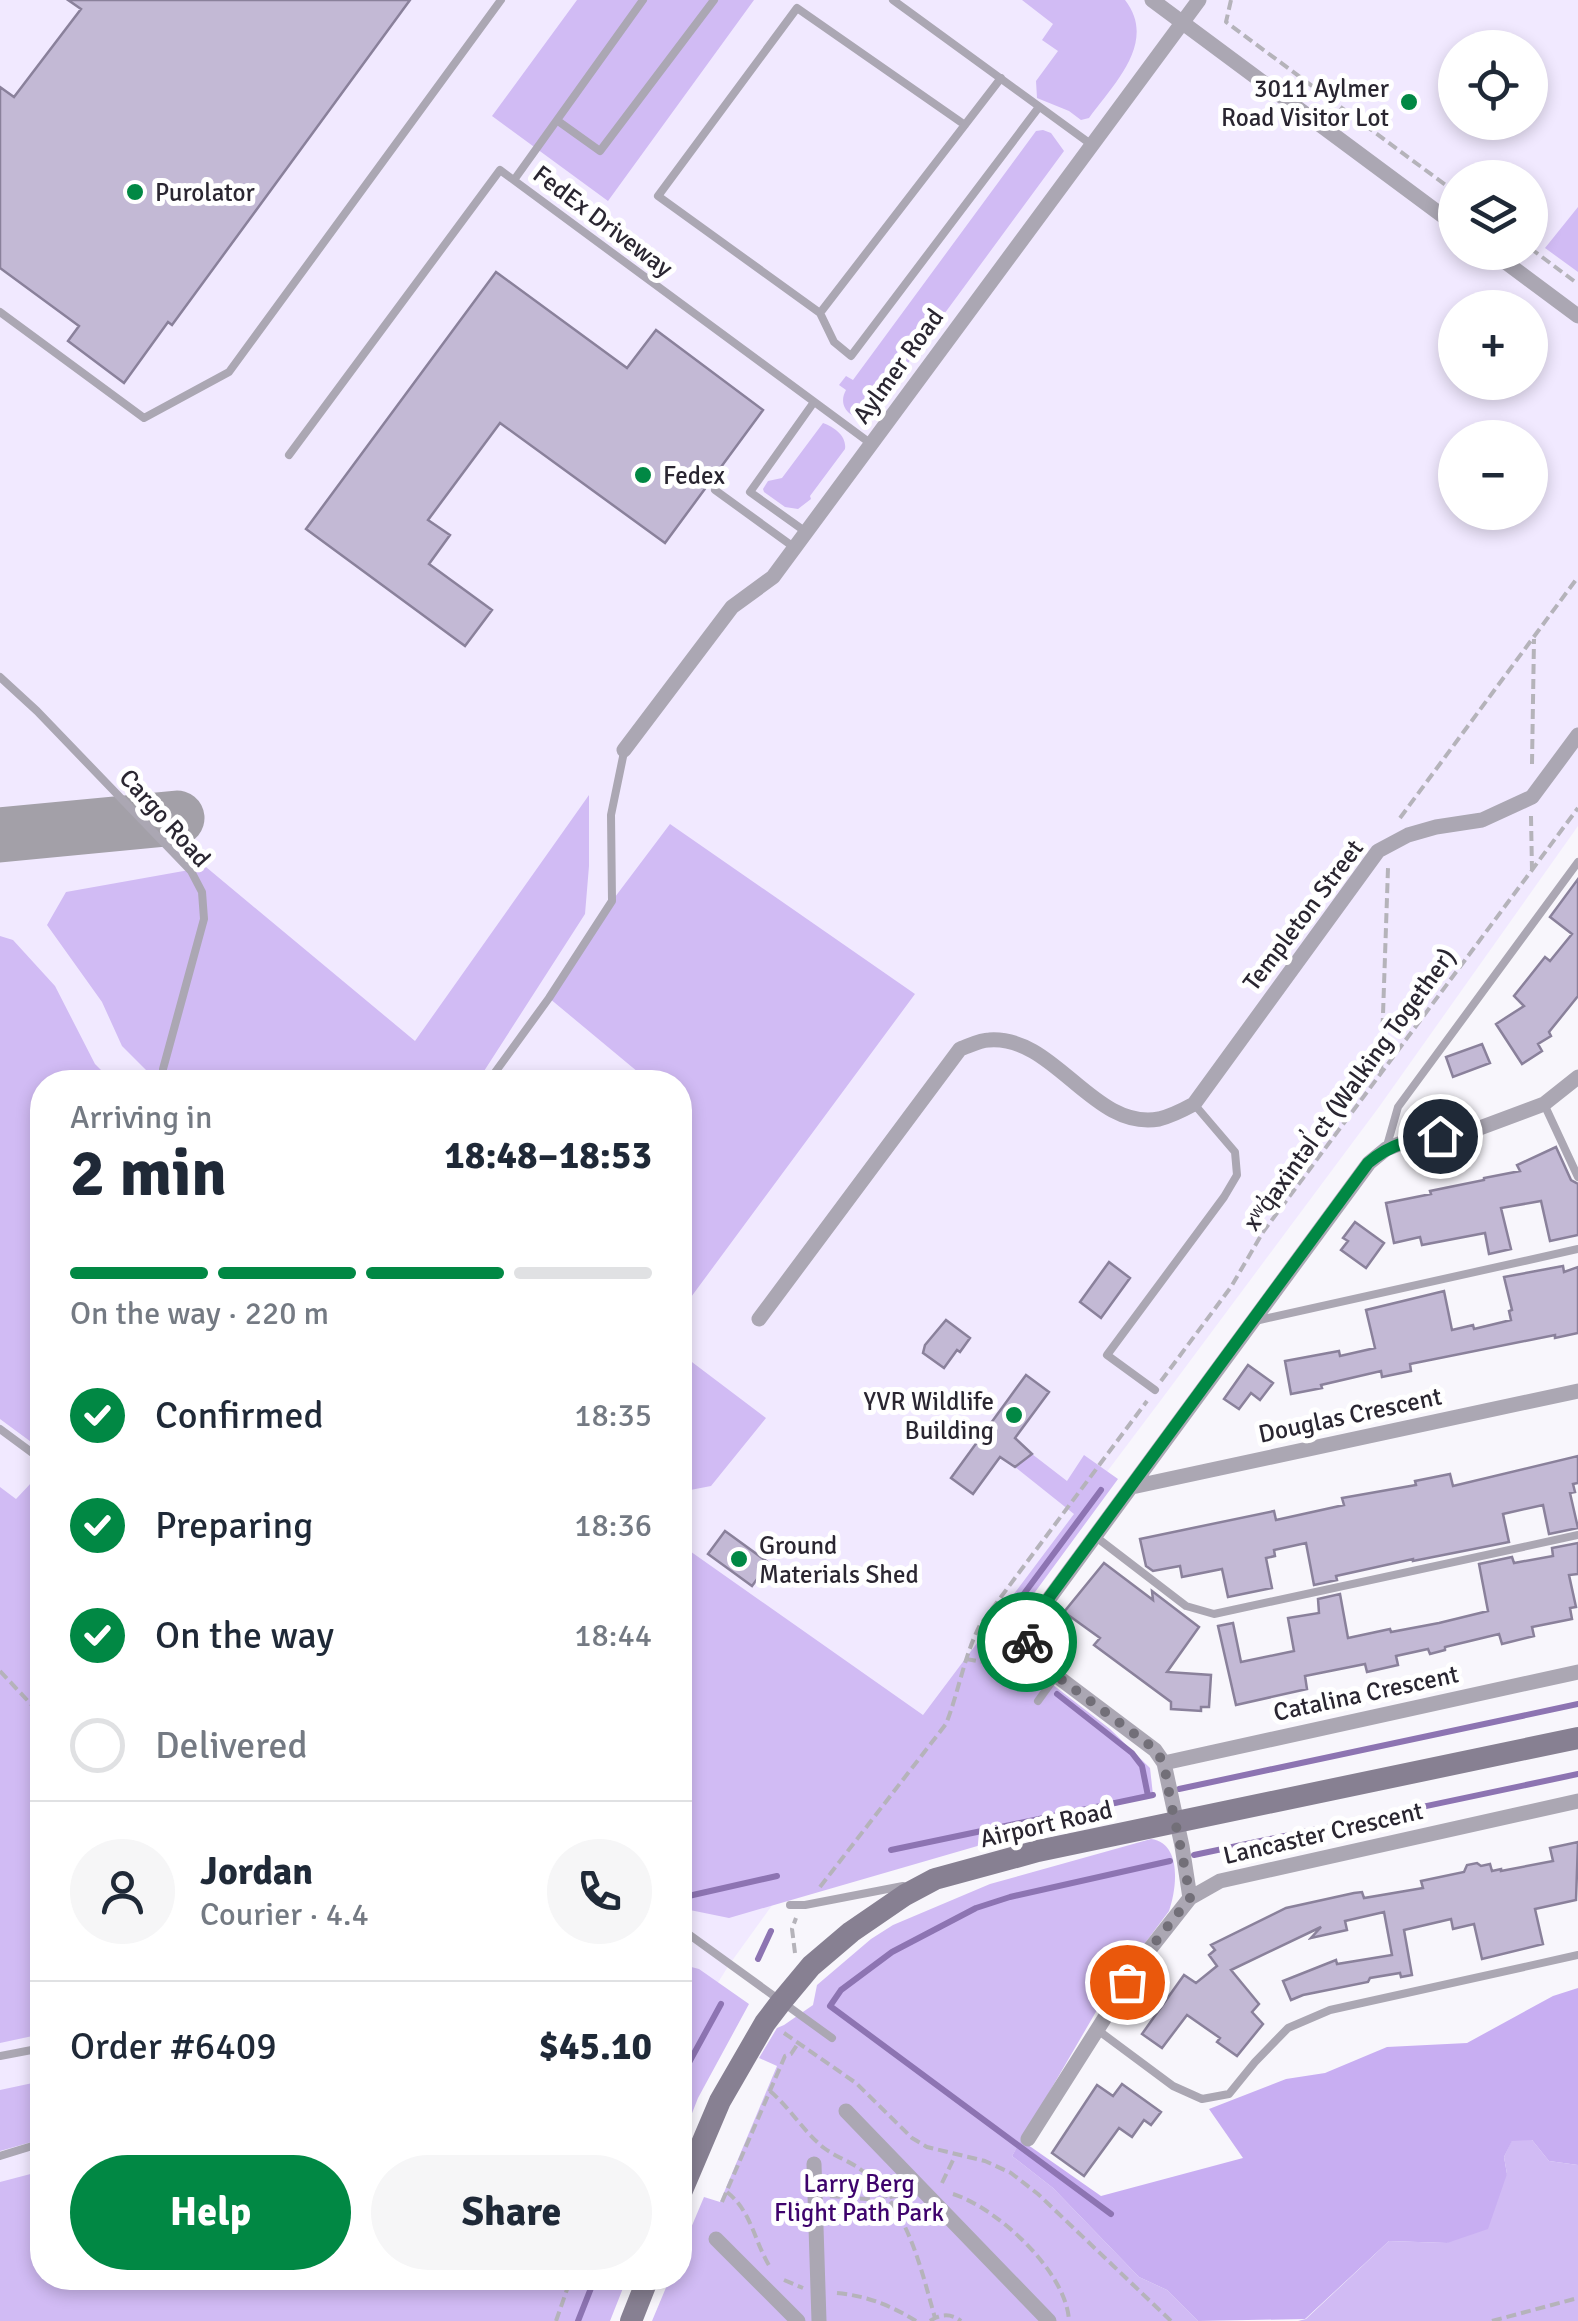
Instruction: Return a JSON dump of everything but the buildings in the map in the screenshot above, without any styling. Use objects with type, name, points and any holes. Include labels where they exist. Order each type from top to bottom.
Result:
[{"type":"street","points":[[1152,0],[1438,212]]},
{"type":"street","name":"Aylmer Road","points":[[624,750],[732,607],[773,577],[1199,0]]},
{"type":"street","points":[[1516,270],[1578,316]]},
{"type":"street","name":"Templeton Street","points":[[1194,1104],[1378,851],[1408,835],[1482,820],[1532,798],[1578,735]]},
{"type":"street","points":[[758,1319],[960,1050],[988,1040],[1025,1045],[1106,1106],[1140,1120],[1157,1119],[1194,1104]]},
{"type":"street","points":[[1190,1898],[1164,1763],[1156,1750],[1030,1656],[1028,1626],[1368,1163],[1386,1149],[1412,1140],[1469,1132],[1544,1104],[1578,1077]]},
{"type":"street","name":"Douglas Crescent","points":[[1132,1487],[1578,1391]]},
{"type":"street","name":"Catalina Crescent","points":[[1164,1763],[1578,1672]]},
{"type":"street","name":"Airport Road","points":[[692,2167],[720,2101],[780,2002],[811,1966],[850,1932],[935,1880],[1038,1851],[1578,1738]]},
{"type":"street","name":"Lancaster Crescent","points":[[1028,2139],[1142,1959],[1190,1898],[1220,1881],[1578,1801]]},
{"type":"street","points":[[846,2111],[1048,2321]]},
{"type":"street","points":[[814,2164],[820,2321]]},
{"type":"street","points":[[716,2238],[798,2321]]},
{"type":"street","points":[[631,2321],[643,2290]]},
{"type":"lane","points":[[0,312],[144,418],[229,372],[500,0]]},
{"type":"lane","points":[[514,180],[643,0]]},
{"type":"lane","points":[[558,120],[600,151],[714,0]]},
{"type":"lane","points":[[786,0],[965,124]]},
{"type":"lane","points":[[893,0],[1092,145]]},
{"type":"lane","points":[[797,8],[658,196],[820,314],[834,342],[851,356],[1039,107]]},
{"type":"lane","points":[[820,314],[1001,78]]},
{"type":"lane","name":"FedEx Driveway","points":[[288,455],[500,170],[872,445]]},
{"type":"lane","points":[[806,532],[750,492],[814,402]]},
{"type":"lane","points":[[715,490],[794,548]]},
{"type":"lane","name":"Cargo Road","points":[[0,677],[191,871],[202,892],[204,920],[164,1070]]},
{"type":"lane","points":[[497,1070],[612,901],[611,814],[624,750]]},
{"type":"lane","points":[[1386,1149],[1398,1108],[1578,862]]},
{"type":"lane","points":[[1153,1392],[1107,1355],[1237,1175],[1235,1152],[1194,1104]]},
{"type":"lane","points":[[1544,1104],[1578,1177]]},
{"type":"lane","points":[[1251,1322],[1578,1249]]},
{"type":"lane","points":[[0,1429],[30,1451]]},
{"type":"lane","points":[[1096,1537],[1186,1606],[1214,1614],[1578,1536]]},
{"type":"lane","points":[[1038,1701],[1056,1676]]},
{"type":"lane","points":[[790,1906],[935,1880]]},
{"type":"lane","points":[[692,1937],[832,2038]]},
{"type":"lane","points":[[1096,2029],[1173,2086],[1202,2099],[1230,2094],[1288,2028],[1330,2010],[1578,1955]]},
{"type":"lane","points":[[0,2056],[30,2050]]},
{"type":"lane","points":[[0,2156],[30,2147]]},
{"type":"path","points":[[1231,0],[1226,22],[1438,179]]},
{"type":"path","points":[[1548,262],[1578,284]]},
{"type":"path","points":[[1400,818],[1578,577]]},
{"type":"path","points":[[1532,779],[1534,636]]},
{"type":"path","points":[[1531,808],[1532,871]]},
{"type":"path","name":"xʷq̓axintəl̕ ct (Walking Together)","points":[[805,1905],[946,1724],[970,1644],[980,1624],[1230,1287],[1263,1232],[1578,808]]},
{"type":"path","points":[[1381,1073],[1388,859]]},
{"type":"path","points":[[966,1659],[1000,1665],[1007,1659]]},
{"type":"path","points":[[0,1670],[30,1703]]},
{"type":"path","points":[[796,1958],[792,1929],[805,1905]]},
{"type":"path","points":[[785,2033],[856,2083],[912,2138],[927,2147],[986,2161],[1038,2194],[1171,2321]]},
{"type":"path","points":[[722,2202],[785,2056],[799,2042]]},
{"type":"path","points":[[770,2091],[823,2147],[867,2175],[889,2198],[910,2236],[932,2319],[950,2316],[961,2321]]},
{"type":"path","points":[[937,2192],[956,2156]]},
{"type":"path","points":[[556,2321],[567,2290]]},
{"type":"path","points":[[1492,2321],[1578,2298]]},
{"type":"shaded area","points":[[0,0],[1578,0],[1578,826],[1379,1107],[923,1716],[807,1857],[692,2024],[692,1070],[30,1070],[30,2290],[0,2321]]},
{"type":"shaded area","points":[[1578,1988],[1578,2165],[1549,2161],[1532,2140],[1512,2141],[1504,2157],[1507,2174],[1488,2229],[1447,2243],[1389,2241],[1305,2319],[1198,2321],[1167,2290],[1139,2277],[1053,2188],[1012,2156],[1021,2140],[1101,2196],[1243,2158],[1209,2109],[1286,2079],[1325,2073],[1387,2047],[1467,2043],[1553,1996]]},
{"type":"green space","points":[[577,0],[754,0],[608,201],[492,116]]},
{"type":"green space","points":[[1022,0],[1125,0],[1134,16],[1134,47],[1120,77],[1089,118],[1081,120],[1037,98],[1036,81],[1058,51],[1042,40],[1053,24]]},
{"type":"green space","points":[[1036,131],[1051,133],[1064,151],[867,419],[851,414],[844,406],[846,390],[839,385],[846,376],[853,380]]},
{"type":"green space","points":[[1578,207],[1578,272],[1548,250],[1548,244]]},
{"type":"green space","points":[[823,423],[839,433],[845,449],[811,499],[798,509],[785,507],[763,489],[768,481],[782,478]]},
{"type":"green space","points":[[589,795],[585,914],[485,1070],[146,1070],[122,1046],[102,1002],[47,925],[66,892],[206,867],[415,1041]]},
{"type":"green space","points":[[670,824],[915,994],[692,1296],[692,1070],[636,1070],[549,998],[612,901]]},
{"type":"green space","points":[[0,936],[13,940],[55,986],[101,1070],[30,1070],[30,1441],[0,1419]]},
{"type":"green space","points":[[692,1362],[766,1418],[711,1486],[692,1490]]},
{"type":"green space","points":[[1032,1454],[1067,1481],[1084,1455],[1118,1479],[1013,1622],[1017,1657],[1110,1729],[1150,1768],[1153,1795],[729,1918],[692,1910],[692,1553],[923,1715],[1074,1514],[1015,1467]]},
{"type":"green space","points":[[30,1484],[30,2037],[0,2043],[0,1487],[16,1499]]},
{"type":"green space","name":"Larry Berg Flight Path Park","points":[[1151,1839],[1161,1842],[1172,1857],[1175,1879],[1169,1911],[1104,1998],[1012,2156],[1053,2188],[1139,2277],[1167,2290],[1198,2321],[652,2321],[665,2290],[692,2290],[692,2226],[704,2197],[720,2202],[777,2066],[759,2058],[777,2028],[813,2005],[817,1985],[871,1939],[893,1925],[990,1884]]},
{"type":"green space","points":[[692,1967],[749,2004],[692,2113]]},
{"type":"green space","points":[[30,2084],[30,2142],[0,2151],[0,2090]]},
{"type":"green space","points":[[1512,2140],[1532,2140],[1549,2161],[1578,2165],[1578,2321],[1298,2321],[1306,2319],[1389,2241],[1447,2243],[1507,2174],[1504,2157]]},
{"type":"green space","points":[[30,2174],[30,2290],[622,2290],[610,2321],[0,2321],[0,2182]]},
{"type":"waterway","points":[[1038,1680],[1006,1649],[1003,1622],[1101,1490]]},
{"type":"waterway","points":[[1057,1694],[1132,1753],[1142,1766],[1148,1796]]},
{"type":"waterway","points":[[1179,1789],[1578,1704]]},
{"type":"waterway","points":[[1194,1855],[1578,1774]]},
{"type":"waterway","points":[[891,1850],[1153,1795]]},
{"type":"waterway","points":[[1111,2214],[830,2006],[841,1990],[892,1952],[976,1908],[1170,1861]]},
{"type":"waterway","points":[[692,1895],[777,1876]]},
{"type":"waterway","points":[[758,1959],[771,1931]]},
{"type":"waterway","points":[[692,2057],[721,2004]]},
{"type":"waterway","points":[[578,2321],[590,2290]]},
{"type":"taxiway","points":[[0,835],[177,818]]},
{"type":"way so far","points":[[1027,1642],[1030,1656],[1156,1750],[1164,1763],[1190,1898],[1127,1982]]},
{"type":"place","name":"3011 Aylmer Road Visitor Lot","points":[[1409,102]]},
{"type":"place","name":"Purolator","points":[[135,192]]},
{"type":"place","name":"Fedex","points":[[643,475]]},
{"type":"place","name":"YVR Wildlife Building","points":[[1014,1415]]},
{"type":"place","name":"Ground Materials Shed","points":[[739,1559]]},
{"type":"route","points":[[1027,1642],[1028,1626],[1368,1163],[1386,1149],[1440,1136]]}]
